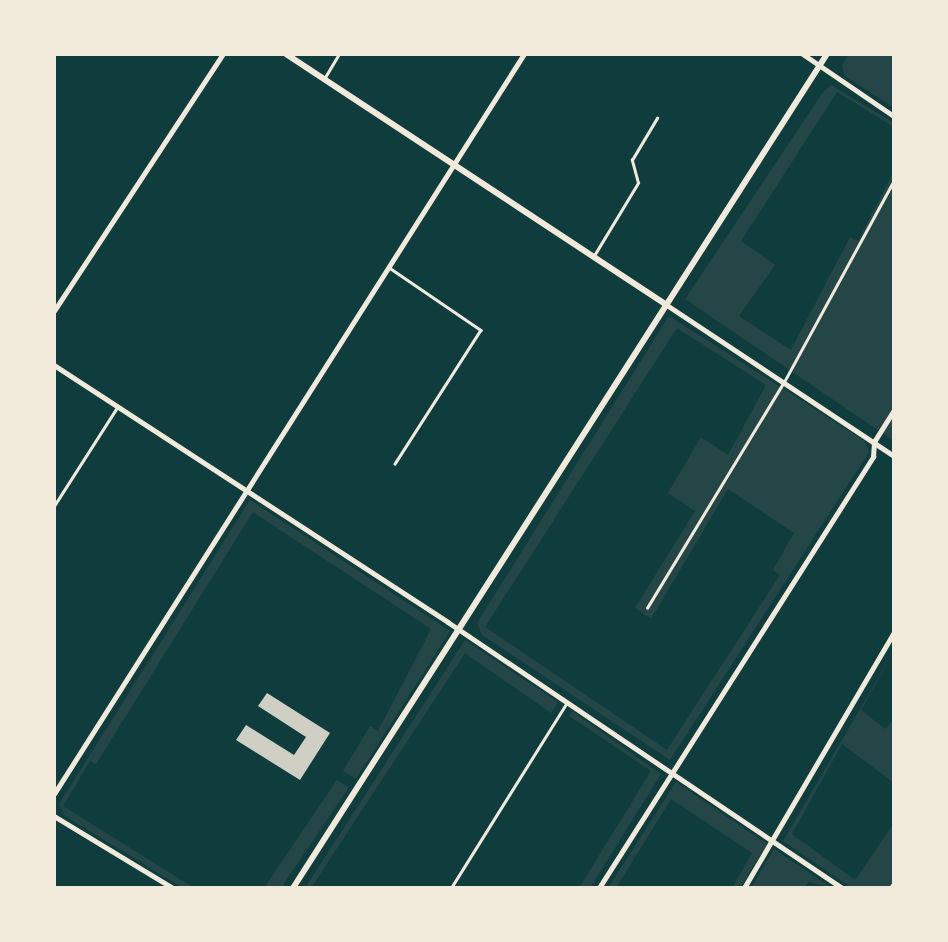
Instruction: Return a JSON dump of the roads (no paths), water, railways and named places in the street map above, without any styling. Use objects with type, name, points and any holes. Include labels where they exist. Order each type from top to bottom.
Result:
[{"type":"street","points":[[54,311],[223,54]]},
{"type":"street","points":[[286,54],[595,254],[894,456]]},
{"type":"street","points":[[54,794],[524,54]]},
{"type":"street","points":[[803,54],[818,67],[894,116]]},
{"type":"street","points":[[293,888],[827,54]]},
{"type":"street","points":[[54,365],[117,409],[459,630],[842,888]]},
{"type":"street","points":[[598,888],[674,774],[873,457],[874,442],[894,410]]},
{"type":"street","points":[[744,888],[894,632]]},
{"type":"street","points":[[54,816],[173,888]]},
{"type":"street","points":[[156,888],[161,880]]},
{"type":"lane","points":[[324,79],[339,54]]},
{"type":"lane","points":[[595,254],[638,183],[632,160],[657,118]]},
{"type":"lane","points":[[647,608],[784,382],[894,180]]},
{"type":"lane","points":[[390,268],[481,330],[394,464]]},
{"type":"lane","points":[[54,506],[117,409]]},
{"type":"lane","points":[[451,888],[567,704]]}]
